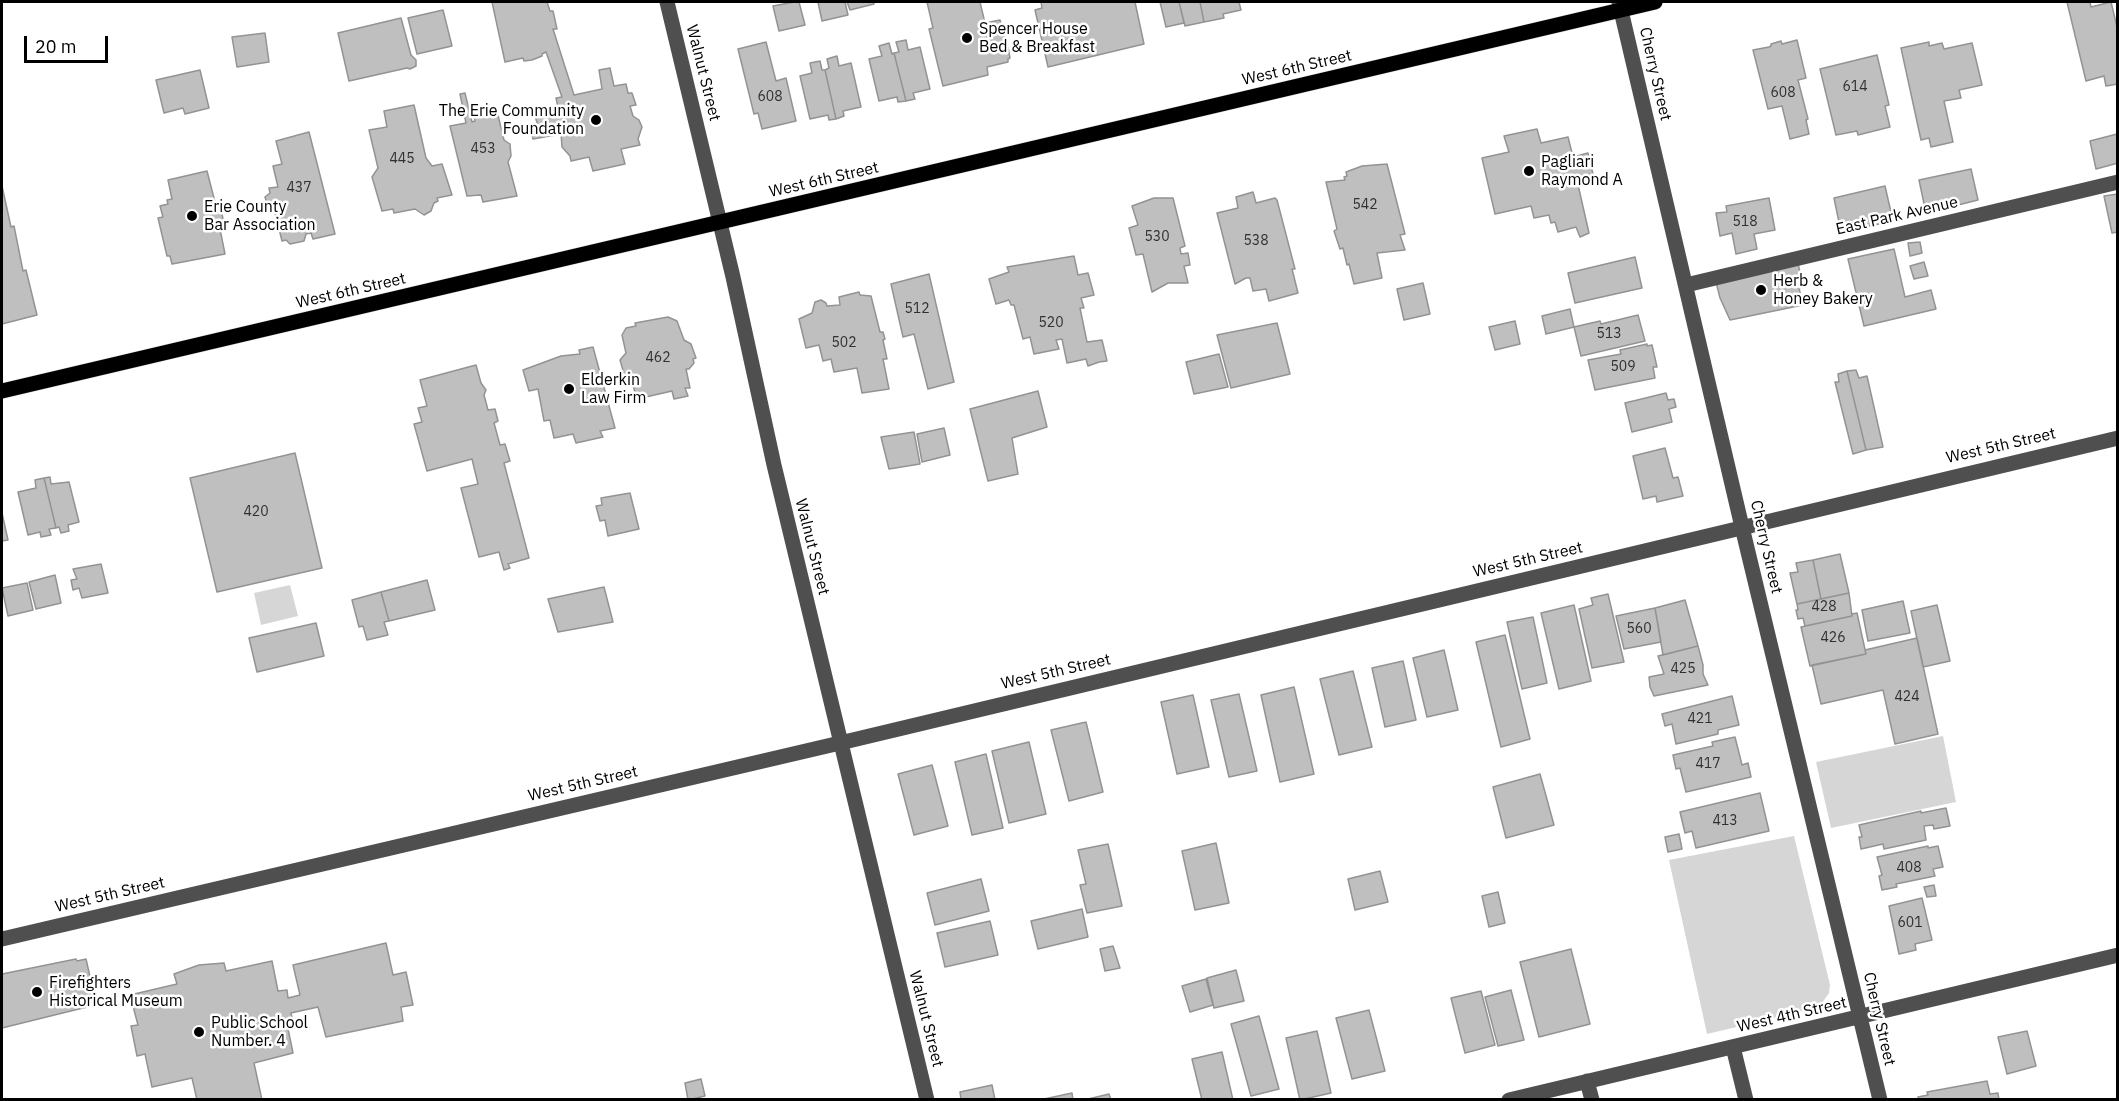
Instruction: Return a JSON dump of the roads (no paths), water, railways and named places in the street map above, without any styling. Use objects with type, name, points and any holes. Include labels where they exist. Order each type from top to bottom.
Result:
[{"type":"main road","name":"West 6th Street","points":[[2,391],[721,222],[1620,6],[1655,2]]},
{"type":"street","name":"Walnut Street","points":[[667,2],[721,222],[774,465],[927,1100]]},
{"type":"street","name":"Cherry Street","points":[[1620,6],[1880,1100]]},
{"type":"street","name":"East Park Avenue","points":[[1686,285],[2118,182]]},
{"type":"street","name":"West 5th Street","points":[[2,939],[840,743],[2118,438]]},
{"type":"street","name":"West 4th Street","points":[[1509,1100],[2118,955]]},
{"type":"street","points":[[1733,1047],[1746,1100]]},
{"type":"street","points":[[1587,1081],[1592,1100]]},
{"type":"place","name":"Spencer House Bed & Breakfast","points":[[967,38]]},
{"type":"place","name":"The Erie Community Foundation","points":[[596,120]]},
{"type":"place","name":"Pagliari Raymond A","points":[[1529,171]]},
{"type":"place","name":"Erie County Bar Association","points":[[192,216]]},
{"type":"place","name":"Herb & Honey Bakery","points":[[1761,290]]},
{"type":"place","name":"Elderkin Law Firm","points":[[569,389]]},
{"type":"place","name":"Firefighters Historical Museum","points":[[37,992]]},
{"type":"place","name":"Public School Number. 4","points":[[199,1032]]}]
